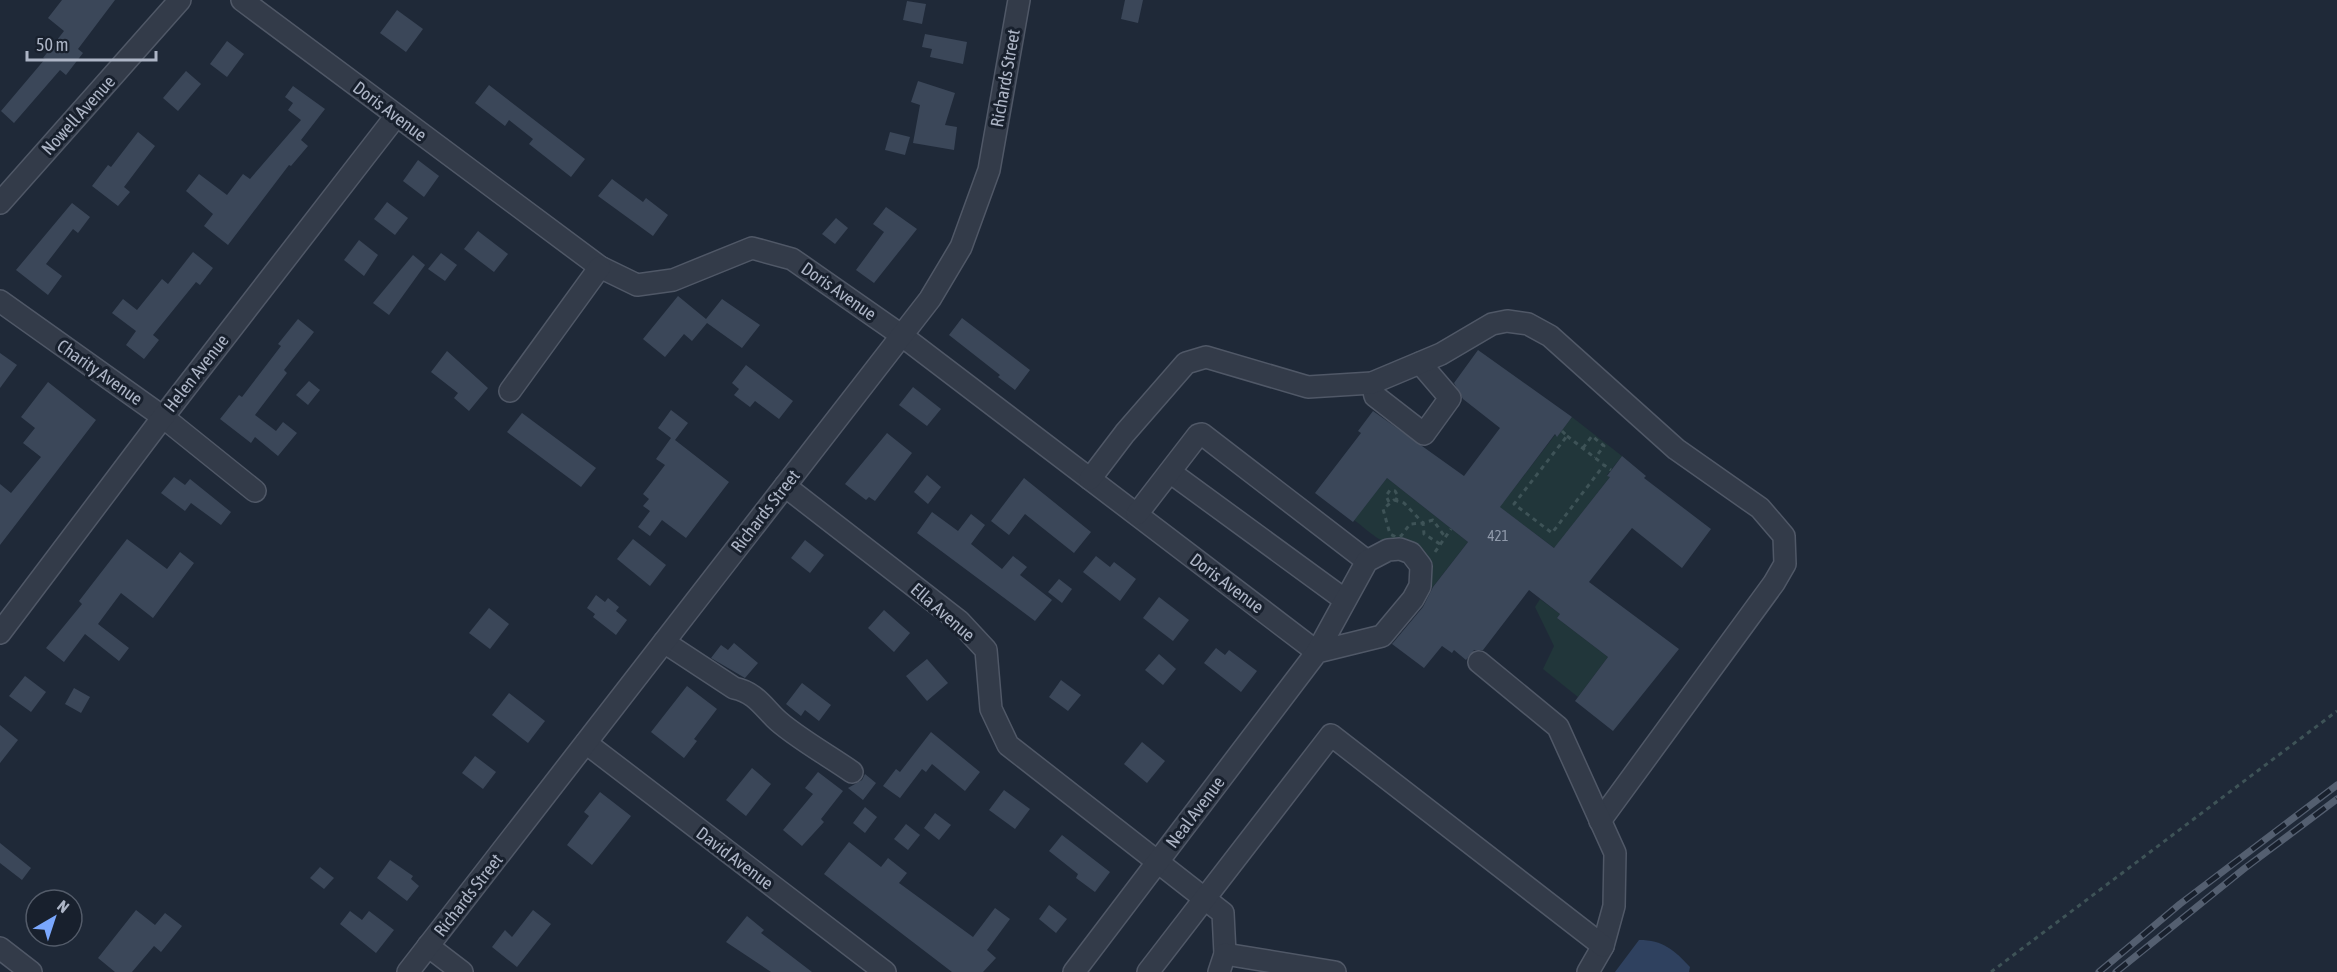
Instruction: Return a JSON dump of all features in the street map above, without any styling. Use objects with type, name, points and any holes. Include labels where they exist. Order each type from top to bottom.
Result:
[{"type":"street","name":"Nowell Avenue","points":[[0,203],[180,0]]},
{"type":"street","name":"Doris Avenue","points":[[242,0],[600,267],[637,285],[673,279],[752,248],[792,259],[901,335],[1317,652]]},
{"type":"street","name":"Richards Street","points":[[408,972],[930,299],[961,247],[989,170],[1018,0]]},
{"type":"street","name":"Helen Avenue","points":[[0,633],[163,417],[396,116]]},
{"type":"street","points":[[510,391],[600,267]]},
{"type":"street","name":"Charity Avenue","points":[[0,301],[163,417],[255,491]]},
{"type":"street","points":[[1090,479],[1138,418],[1186,363],[1206,357],[1308,387],[1372,383],[1441,354],[1492,324],[1507,321],[1528,324],[1550,336],[1676,449],[1760,508],[1784,536],[1785,564],[1774,583],[1600,821]]},
{"type":"street","points":[[1372,383],[1375,396],[1424,434],[1450,398],[1420,363]]},
{"type":"street","points":[[1137,514],[1198,435],[1202,434],[1367,561],[1388,550],[1400,549],[1411,553],[1421,566],[1422,577],[1413,599],[1382,636],[1317,652]]},
{"type":"street","points":[[1170,472],[1342,607],[1352,642]]},
{"type":"street","name":"Ella Avenue","points":[[785,486],[959,621],[986,650],[991,709],[1008,745],[1223,913],[1222,963]]},
{"type":"street","name":"Neal Avenue","points":[[1074,972],[1317,652],[1367,561]]},
{"type":"street","points":[[664,642],[734,688],[745,690],[765,705],[775,718],[852,772]]},
{"type":"street","points":[[1479,662],[1558,727],[1615,853],[1614,906],[1603,946],[1588,972]]},
{"type":"street","points":[[1148,972],[1331,735],[1603,946]]},
{"type":"street","name":"David Avenue","points":[[586,743],[885,972]]},
{"type":"street","points":[[428,946],[462,972]]},
{"type":"street","points":[[0,948],[31,972]]},
{"type":"street","points":[[1222,963],[1335,972]]},
{"type":"path","points":[[1562,431],[1611,470]]},
{"type":"path","points":[[1567,436],[1514,504],[1552,533],[1604,465]]},
{"type":"path","points":[[1583,448],[1592,436],[1606,445],[1595,458]]},
{"type":"path","points":[[1389,502],[1386,496],[1390,490],[1395,491],[1398,496],[1396,500]]},
{"type":"path","points":[[1417,518],[1401,536],[1396,537],[1390,534],[1383,509],[1389,502],[1396,500],[1404,503],[1423,523],[1424,534],[1440,544]]},
{"type":"path","points":[[1410,524],[1433,520],[1445,537]]},
{"type":"path","points":[[1437,554],[1435,552],[1451,530]]},
{"type":"path","points":[[1991,972],[2337,711]]},
{"type":"green space","points":[[1572,417],[1622,456],[1607,475],[1610,477],[1560,541],[1557,550],[1498,506]]},
{"type":"green space","points":[[1387,478],[1468,542],[1432,588],[1427,558],[1418,546],[1404,540],[1383,541],[1354,520]]},
{"type":"green space","points":[[1540,599],[1560,614],[1557,618],[1608,657],[1578,697],[1543,669],[1554,646],[1535,607]]},
{"type":"water","points":[[1639,940],[1647,940],[1668,947],[1690,967],[1689,972],[1615,972]]},
{"type":"building","points":[[62,0],[115,0],[78,49],[83,53],[66,75],[60,70],[14,123],[1,111],[45,59],[43,58],[64,31],[48,18]]},
{"type":"building","points":[[1125,0],[1143,0],[1138,23],[1121,19]]},
{"type":"building","points":[[907,1],[926,4],[922,24],[903,20]]},
{"type":"building","points":[[397,10],[423,29],[406,52],[380,33]]},
{"type":"building","points":[[925,34],[967,42],[963,64],[930,57],[932,49],[922,47]]},
{"type":"building","points":[[227,41],[244,54],[227,77],[210,64]]},
{"type":"building","points":[[186,71],[201,84],[178,111],[163,98]]},
{"type":"building","points":[[918,81],[955,93],[945,125],[957,127],[954,150],[913,143],[920,105],[911,102]]},
{"type":"building","points":[[489,85],[585,159],[571,177],[529,144],[533,139],[509,120],[505,126],[475,103]]},
{"type":"building","points":[[293,86],[325,109],[301,140],[308,146],[291,166],[289,165],[228,245],[204,226],[213,214],[186,191],[199,174],[227,195],[243,174],[250,179],[301,120],[288,110],[293,103],[285,97]]},
{"type":"building","points":[[138,132],[155,146],[124,187],[130,192],[118,206],[92,186],[108,165],[111,167]]},
{"type":"building","points":[[890,132],[910,137],[905,155],[885,150]]},
{"type":"building","points":[[418,160],[439,176],[424,197],[403,181]]},
{"type":"building","points":[[612,179],[643,202],[646,198],[668,215],[653,236],[598,196]]},
{"type":"building","points":[[387,202],[408,218],[395,235],[374,219]]},
{"type":"building","points":[[72,203],[90,217],[78,233],[73,229],[46,264],[62,276],[48,295],[16,270]]},
{"type":"building","points":[[886,207],[917,229],[874,283],[856,270],[884,232],[873,224]]},
{"type":"building","points":[[836,218],[848,228],[835,244],[822,234]]},
{"type":"building","points":[[478,231],[508,254],[494,272],[464,249]]},
{"type":"building","points":[[359,240],[378,255],[364,276],[344,260]]},
{"type":"building","points":[[193,252],[213,268],[200,285],[196,282],[153,335],[159,340],[144,359],[126,345],[136,331],[112,313],[123,299],[137,310],[162,279],[168,284]]},
{"type":"building","points":[[441,253],[457,265],[445,281],[428,269]]},
{"type":"building","points":[[413,255],[425,265],[389,315],[373,303]]},
{"type":"building","points":[[678,296],[706,319],[722,299],[760,325],[742,348],[707,323],[692,341],[684,334],[665,357],[643,339]]},
{"type":"building","points":[[962,318],[1030,370],[1015,390],[998,377],[1000,375],[949,335]]},
{"type":"building","points":[[298,319],[314,332],[284,370],[287,373],[255,415],[276,431],[283,422],[297,433],[278,456],[255,437],[251,443],[220,419],[239,395],[242,397],[281,346],[278,344]]},
{"type":"building","points":[[1478,350],[1572,417],[1557,437],[1555,434],[1500,507],[1554,548],[1610,477],[1607,476],[1622,456],[1646,476],[1644,478],[1711,529],[1682,568],[1632,528],[1589,582],[1679,649],[1613,731],[1575,701],[1608,657],[1557,618],[1560,614],[1529,590],[1483,650],[1474,650],[1466,660],[1454,650],[1452,653],[1442,646],[1424,668],[1392,644],[1423,607],[1433,587],[1468,542],[1387,478],[1353,522],[1315,493],[1361,433],[1358,431],[1373,411],[1464,476],[1500,428],[1463,399],[1454,383]]},
{"type":"building","points":[[447,351],[488,388],[469,411],[454,398],[458,393],[431,372]]},
{"type":"building","points":[[0,353],[17,365],[0,388]]},
{"type":"building","points":[[746,365],[793,401],[779,419],[755,401],[750,407],[734,395],[739,389],[732,383]]},
{"type":"building","points":[[309,381],[320,390],[308,405],[296,395]]},
{"type":"building","points":[[48,382],[96,420],[0,545],[0,484],[11,493],[41,457],[23,443],[35,428],[21,417]]},
{"type":"building","points":[[913,387],[941,409],[927,426],[899,405]]},
{"type":"building","points":[[671,410],[688,423],[675,440],[729,482],[686,538],[662,520],[650,536],[638,527],[650,511],[643,506],[649,499],[643,494],[665,465],[656,459],[671,438],[658,428]]},
{"type":"building","points":[[522,413],[596,468],[581,487],[507,432]]},
{"type":"building","points":[[887,433],[912,453],[875,501],[869,497],[866,500],[845,484]]},
{"type":"building","points":[[927,475],[941,487],[928,504],[914,492]]},
{"type":"building","points":[[174,477],[185,485],[190,479],[231,512],[221,525],[191,503],[185,511],[161,493]]},
{"type":"building","points":[[1024,478],[1091,532],[1074,553],[1025,514],[1009,535],[991,521]]},
{"type":"building","points":[[932,512],[958,531],[971,514],[985,525],[971,544],[1002,569],[1013,556],[1027,567],[1020,575],[1052,600],[1035,621],[917,533]]},
{"type":"building","points":[[127,539],[167,569],[180,552],[194,563],[153,618],[121,593],[98,624],[129,648],[119,661],[85,634],[64,662],[46,648],[82,604],[79,601]]},
{"type":"building","points":[[633,539],[666,565],[650,586],[617,559]]},
{"type":"building","points":[[805,540],[824,555],[810,573],[791,558]]},
{"type":"building","points":[[1096,556],[1110,567],[1114,562],[1136,579],[1120,601],[1083,572]]},
{"type":"building","points":[[1059,579],[1072,589],[1062,603],[1048,592]]},
{"type":"building","points":[[596,595],[605,602],[608,598],[619,607],[616,611],[627,620],[616,635],[593,617],[595,614],[587,608]]},
{"type":"building","points":[[1159,597],[1189,620],[1173,641],[1143,618]]},
{"type":"building","points":[[489,608],[509,624],[490,649],[469,633]]},
{"type":"building","points":[[884,610],[910,633],[894,652],[868,628]]},
{"type":"building","points":[[734,643],[758,663],[745,678],[711,658],[721,645],[728,650]]},
{"type":"building","points":[[1216,648],[1225,655],[1229,650],[1257,671],[1241,692],[1204,663]]},
{"type":"building","points":[[1159,654],[1176,669],[1163,685],[1145,670]]},
{"type":"building","points":[[927,659],[948,683],[927,701],[906,676]]},
{"type":"building","points":[[25,676],[46,692],[31,712],[9,696]]},
{"type":"building","points":[[1061,680],[1081,695],[1068,711],[1049,697]]},
{"type":"building","points":[[802,683],[831,705],[819,721],[805,710],[801,716],[786,704]]},
{"type":"building","points":[[687,686],[717,709],[694,739],[697,741],[684,758],[651,732]]},
{"type":"building","points":[[74,688],[90,697],[81,713],[65,704]]},
{"type":"building","points":[[509,693],[545,721],[528,743],[492,715]]},
{"type":"building","points":[[0,725],[18,740],[0,763]]},
{"type":"building","points":[[931,732],[980,772],[965,791],[932,764],[926,772],[922,769],[900,798],[883,786],[896,769],[900,772]]},
{"type":"building","points":[[1142,742],[1165,761],[1147,783],[1124,764]]},
{"type":"building","points":[[475,756],[496,772],[483,789],[462,773]]},
{"type":"building","points":[[752,768],[771,784],[746,816],[726,800]]},
{"type":"building","points":[[818,772],[843,791],[821,819],[824,822],[802,846],[783,830],[813,794],[805,788]]},
{"type":"building","points":[[865,774],[876,783],[863,800],[848,788],[862,780]]},
{"type":"building","points":[[1004,790],[1030,809],[1015,829],[989,810]]},
{"type":"building","points":[[600,792],[631,816],[592,865],[567,845],[589,816],[584,812]]},
{"type":"building","points":[[865,807],[877,817],[865,833],[853,823]]},
{"type":"building","points":[[935,813],[951,825],[939,840],[924,828]]},
{"type":"building","points":[[906,824],[920,835],[908,850],[894,839]]},
{"type":"building","points":[[1062,835],[1110,872],[1095,892],[1076,878],[1078,874],[1049,851]]},
{"type":"building","points":[[849,842],[881,867],[888,858],[907,873],[899,883],[973,937],[995,908],[1010,919],[987,950],[996,958],[983,972],[952,972],[824,874]]},
{"type":"building","points":[[0,843],[31,868],[22,880],[0,863]]},
{"type":"building","points":[[390,860],[413,876],[411,879],[419,886],[407,901],[377,878]]},
{"type":"building","points":[[320,867],[334,878],[324,889],[310,878]]},
{"type":"building","points":[[1049,905],[1067,919],[1056,933],[1039,919]]},
{"type":"building","points":[[136,910],[155,925],[165,913],[182,926],[161,952],[154,946],[132,972],[115,972],[98,958]]},
{"type":"building","points":[[533,910],[551,924],[517,967],[492,947],[505,930],[512,937]]},
{"type":"building","points":[[350,911],[362,920],[369,911],[394,930],[376,953],[340,924]]},
{"type":"building","points":[[747,916],[764,930],[761,933],[812,972],[771,972],[726,942]]},
{"type":"railway","points":[[2099,972],[2180,904],[2337,785]]},
{"type":"railway","points":[[2116,972],[2245,868],[2337,799]]}]
